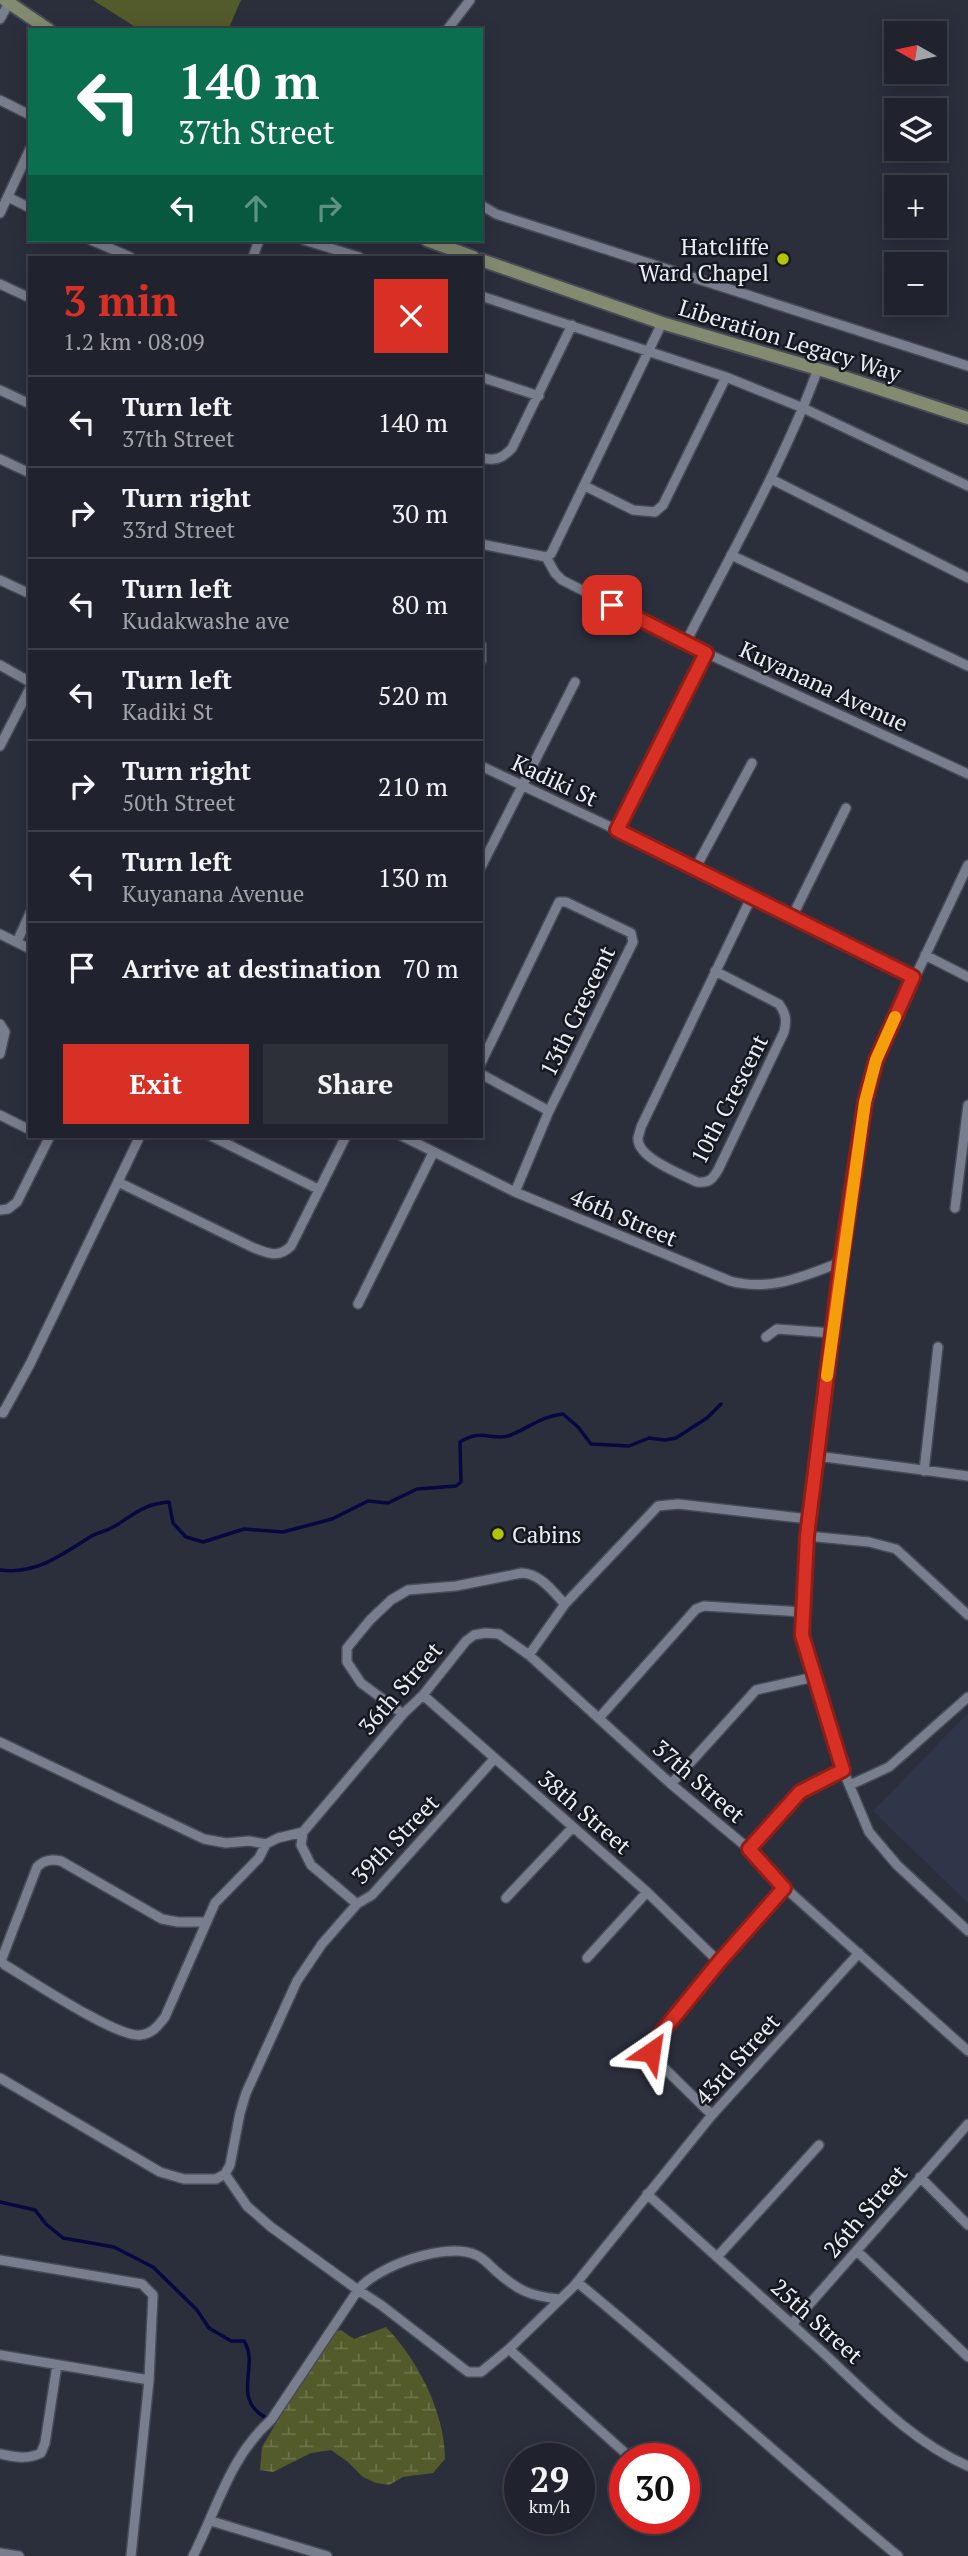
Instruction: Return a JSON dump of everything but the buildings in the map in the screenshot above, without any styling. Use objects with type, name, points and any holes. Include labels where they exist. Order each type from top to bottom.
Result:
[{"type":"main road","points":[[7,1],[46,28]]},
{"type":"main road","points":[[432,242],[470,256]]},
{"type":"main road","name":"Liberation Legacy Way","points":[[483,261],[662,323],[818,369],[968,418]]},
{"type":"street","points":[[449,28],[470,0]]},
{"type":"street","points":[[0,19],[7,1]]},
{"type":"street","points":[[0,100],[28,114]]},
{"type":"street","points":[[0,213],[28,153]]},
{"type":"street","points":[[8,197],[28,207]]},
{"type":"street","points":[[483,206],[496,214],[968,366]]},
{"type":"street","points":[[96,242],[128,256]]},
{"type":"street","points":[[309,242],[339,254]]},
{"type":"street","points":[[0,285],[28,297]]},
{"type":"street","points":[[483,297],[726,377],[803,408],[968,486]]},
{"type":"street","points":[[483,544],[546,557],[551,554],[662,323]]},
{"type":"street","points":[[483,458],[495,460],[512,448],[572,325]]},
{"type":"street","points":[[686,642],[771,479],[818,369]]},
{"type":"street","points":[[585,486],[633,510],[655,512],[663,505],[726,377]]},
{"type":"street","points":[[483,378],[539,396]]},
{"type":"street","points":[[0,390],[28,403]]},
{"type":"street","points":[[0,459],[28,472]]},
{"type":"street","points":[[771,479],[968,578]]},
{"type":"street","points":[[731,555],[968,666]]},
{"type":"street","name":"Kuyanana Avenue","points":[[546,557],[562,580],[706,653],[968,774]]},
{"type":"street","points":[[0,580],[28,593]]},
{"type":"street","points":[[617,830],[706,653]]},
{"type":"street","points":[[0,666],[28,681]]},
{"type":"street","points":[[483,861],[575,682]]},
{"type":"street","points":[[0,746],[28,692]]},
{"type":"street","points":[[695,869],[752,764]]},
{"type":"street","name":"Kadiki St","points":[[483,767],[617,830],[913,977]]},
{"type":"street","points":[[792,917],[846,808]]},
{"type":"street","points":[[968,865],[913,977],[871,1075],[841,1262],[809,1519],[802,1635],[843,1770],[866,1825],[876,1842],[897,1866],[968,1931]]},
{"type":"street","name":"10th Crescent","points":[[715,971],[779,1004],[786,1013],[786,1023],[718,1170],[712,1179],[697,1182],[646,1155],[638,1138],[715,971],[751,898]]},
{"type":"street","name":"13th Crescent","points":[[483,1059],[559,902],[566,902],[631,933],[633,942],[549,1111],[514,1192]]},
{"type":"street","points":[[18,942],[28,918]]},
{"type":"street","points":[[0,934],[28,947]]},
{"type":"street","points":[[925,955],[968,977]]},
{"type":"street","points":[[0,1024],[5,1032],[0,1054]]},
{"type":"street","name":"13th Crescent","points":[[483,1075],[549,1111]]},
{"type":"street","points":[[955,1208],[968,1105]]},
{"type":"street","points":[[0,1115],[28,1128]]},
{"type":"street","points":[[0,1210],[8,1209],[18,1202],[47,1138]]},
{"type":"street","points":[[0,1412],[3,1413],[30,1364],[139,1138]]},
{"type":"street","points":[[215,1138],[318,1189]]},
{"type":"street","points":[[118,1182],[254,1248],[275,1255],[284,1254],[291,1246],[345,1138]]},
{"type":"street","name":"46th Street","points":[[406,1138],[514,1192],[720,1278],[758,1286],[798,1279],[841,1262]]},
{"type":"street","points":[[358,1304],[433,1153]]},
{"type":"street","points":[[766,1337],[777,1329],[832,1333]]},
{"type":"street","points":[[923,1471],[938,1347]]},
{"type":"street","points":[[817,1456],[968,1476]]},
{"type":"street","points":[[528,1655],[565,1604],[658,1506],[678,1504],[809,1519]]},
{"type":"street","points":[[807,1536],[869,1542],[896,1549],[968,1615]]},
{"type":"street","points":[[403,1714],[361,1683],[347,1662],[347,1648],[391,1600],[408,1590],[456,1586],[532,1573],[565,1604]]},
{"type":"street","points":[[599,1718],[696,1609],[704,1606],[803,1612]]},
{"type":"street","name":"36th Street","points":[[303,1832],[403,1714],[423,1695],[466,1641],[474,1635],[499,1634],[528,1655]]},
{"type":"street","name":"37th Street","points":[[528,1655],[671,1784],[749,1849],[784,1888],[968,2051]]},
{"type":"street","points":[[671,1784],[755,1690],[814,1677]]},
{"type":"street","name":"38th Street","points":[[423,1695],[647,1892],[719,1962]]},
{"type":"street","points":[[850,1785],[890,1767],[968,1697]]},
{"type":"street","points":[[0,1742],[204,1839],[226,1843],[249,1841],[265,1844],[303,1832]]},
{"type":"street","name":"39th Street","points":[[303,1832],[301,1845],[311,1865],[357,1904],[372,1895],[495,1758]]},
{"type":"street","points":[[749,1849],[800,1792],[843,1770]]},
{"type":"street","points":[[506,1898],[573,1827]]},
{"type":"street","points":[[205,1922],[162,1919],[61,1861],[42,1862],[37,1867],[1,1961],[108,2026],[138,2036],[155,2030],[165,2017],[215,1903],[259,1857],[265,1844]]},
{"type":"street","points":[[712,2115],[660,2065],[651,2052],[653,2043],[784,1888]]},
{"type":"street","points":[[587,1958],[647,1892]]},
{"type":"street","points":[[0,2078],[160,2172],[184,2179],[216,2179],[225,2174],[230,2165],[246,2093],[297,1981],[322,1944],[357,1904]]},
{"type":"street","name":"43rd Street","points":[[225,2174],[247,2206],[271,2227],[381,2305],[468,2372],[481,2372],[509,2349],[577,2282],[712,2115],[859,1952]]},
{"type":"street","name":"26th Street","points":[[792,2324],[968,2124]]},
{"type":"street","points":[[717,2257],[819,2145]]},
{"type":"street","points":[[920,2177],[968,2225]]},
{"type":"street","name":"25th Street","points":[[647,2194],[863,2389],[934,2449],[968,2466]]},
{"type":"street","points":[[193,2556],[211,2521],[231,2469],[252,2437],[271,2420],[364,2282],[382,2270],[408,2259],[459,2251],[477,2255],[528,2295],[559,2299]]},
{"type":"street","points":[[857,2251],[968,2357]]},
{"type":"street","points":[[0,2260],[142,2284],[153,2295],[149,2380],[131,2556]]},
{"type":"street","points":[[577,2282],[698,2384],[788,2465],[898,2556]]},
{"type":"street","points":[[509,2349],[614,2443]]},
{"type":"street","points":[[0,2355],[149,2380]]},
{"type":"street","points":[[0,2454],[31,2458],[41,2453],[45,2443],[57,2365]]},
{"type":"street","points":[[211,2521],[327,2556]]},
{"type":"street","points":[[0,2553],[19,2556]]},
{"type":"shaded area","points":[[968,1713],[968,1903],[873,1811]]},
{"type":"green space","points":[[93,0],[241,0],[229,28],[137,28]]},
{"type":"green space","points":[[386,2327],[419,2371],[435,2406],[444,2441],[445,2459],[433,2473],[403,2477],[389,2485],[376,2483],[363,2477],[331,2450],[311,2453],[273,2472],[260,2470],[262,2447],[329,2333],[341,2330],[354,2339]]},
{"type":"waterway","points":[[0,1570],[37,1567],[153,1505],[169,1502],[173,1523],[186,1537],[203,1542],[244,1529],[283,1532],[332,1519],[368,1501],[388,1503],[417,1489],[456,1486],[461,1482],[460,1442],[474,1436],[508,1436],[540,1420],[563,1414],[591,1444],[629,1446],[649,1438],[676,1438],[707,1418],[721,1404]]},
{"type":"waterway","points":[[0,2202],[35,2210],[46,2224],[63,2238],[114,2247],[153,2267],[197,2310],[209,2328],[231,2341],[244,2341],[248,2350],[247,2388],[252,2406],[275,2422]]},
{"type":"slow traffic","points":[[827,1376],[865,1102],[876,1060],[895,1017]]},
{"type":"place","name":"Hatcliffe Ward Chapel","points":[[783,259]]},
{"type":"place","name":"Cabins","points":[[498,1534]]},
{"type":"route","points":[[612,605],[706,653],[617,830],[913,977],[876,1060],[865,1102],[841,1262],[807,1536],[802,1635],[843,1770],[800,1792],[749,1849],[784,1888],[702,1982],[653,2043],[651,2052]]}]
